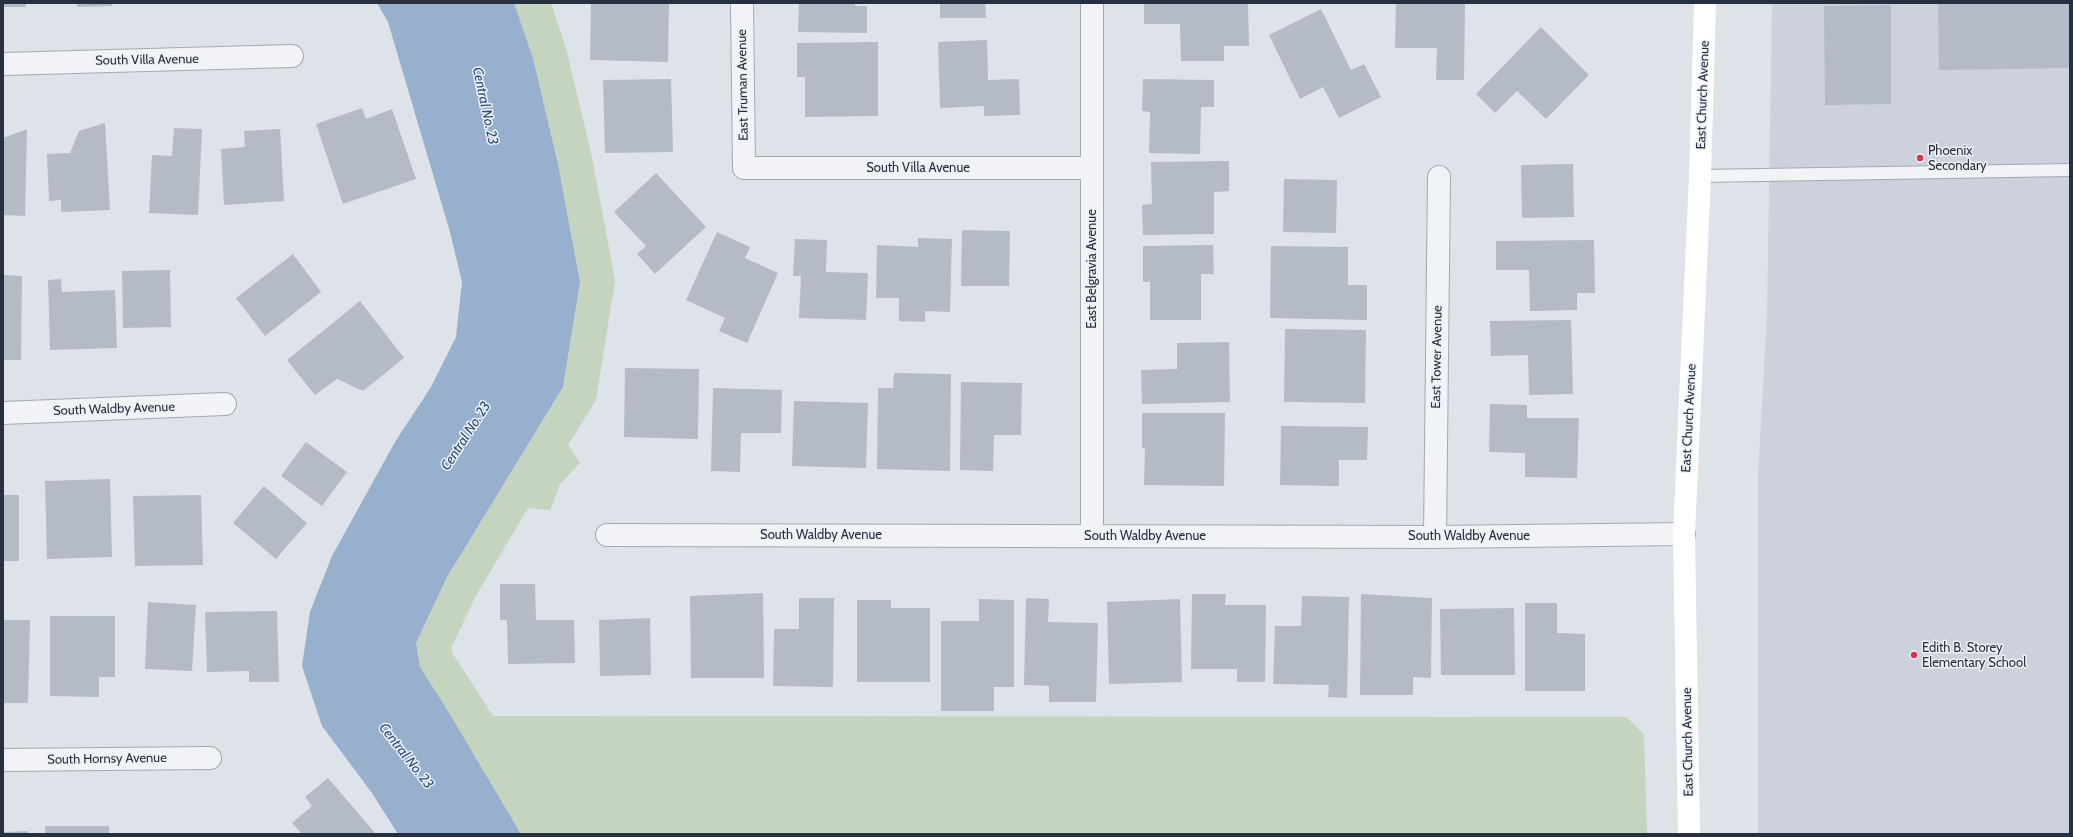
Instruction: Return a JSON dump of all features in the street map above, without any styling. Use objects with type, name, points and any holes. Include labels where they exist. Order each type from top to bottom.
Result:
[{"type":"street","name":"East Truman Avenue","points":[[742,3],[744,168]]},
{"type":"street","name":"East Belgravia Avenue","points":[[1092,3],[1092,536]]},
{"type":"street","name":"East Church Avenue","points":[[1689,834],[1684,534],[1700,176],[1705,3]]},
{"type":"street","name":"South Villa Avenue","points":[[3,64],[292,56]]},
{"type":"street","name":"South Villa Avenue","points":[[744,168],[1092,168]]},
{"type":"street","name":"East Tower Avenue","points":[[1435,536],[1439,177]]},
{"type":"street","name":"South Waldby Avenue","points":[[3,413],[225,404]]},
{"type":"street","name":"South Waldby Avenue","points":[[607,535],[1435,536],[1684,534]]},
{"type":"street","name":"South Hornsy Avenue","points":[[3,760],[210,758]]},
{"type":"lane","points":[[1700,176],[2070,170]]},
{"type":"shaded area","name":"Edith B. Storey Elementary School","points":[[1772,3],[2070,3],[2070,834],[1758,834],[1758,475],[1767,316]]},
{"type":"green space","points":[[514,3],[551,3],[566,48],[592,157],[615,281],[596,400],[568,445],[580,463],[560,484],[550,510],[528,508],[477,594],[451,648],[453,654],[493,716],[1627,717],[1644,735],[1647,834],[521,834],[420,667],[416,643],[447,577],[563,387],[580,282],[558,164],[533,58]]},
{"type":"water","name":"Central No. 23","points":[[377,3],[514,3],[533,58],[558,164],[580,282],[563,387],[447,577],[416,643],[420,667],[521,834],[398,834],[372,793],[322,726],[302,666],[310,612],[332,556],[395,442],[431,387],[456,337],[462,282],[450,232],[388,22]]},
{"type":"building","points":[[3,3],[26,3],[26,7],[3,7]]},
{"type":"building","points":[[77,3],[112,3],[112,6],[77,7]]},
{"type":"building","points":[[591,3],[669,3],[668,62],[590,60]]},
{"type":"building","points":[[799,3],[855,3],[855,6],[867,6],[867,33],[798,32]]},
{"type":"building","points":[[940,3],[985,3],[986,18],[940,18]]},
{"type":"building","points":[[1144,3],[1248,3],[1249,46],[1224,46],[1224,61],[1181,61],[1180,24],[1144,24]]},
{"type":"building","points":[[1396,3],[1465,3],[1464,80],[1436,80],[1437,48],[1395,48]]},
{"type":"building","points":[[1938,3],[2070,3],[2070,68],[1939,70]]},
{"type":"building","points":[[1891,5],[1891,104],[1825,105],[1824,6]]},
{"type":"building","points":[[1321,9],[1351,70],[1364,64],[1381,97],[1339,118],[1323,87],[1300,99],[1269,35]]},
{"type":"building","points":[[1541,27],[1589,75],[1546,119],[1517,91],[1495,113],[1476,94]]},
{"type":"building","points":[[987,40],[988,80],[1019,79],[1020,115],[984,116],[984,106],[940,108],[938,42]]},
{"type":"building","points":[[878,42],[878,116],[805,117],[805,77],[797,77],[797,43]]},
{"type":"building","points":[[671,79],[673,152],[605,153],[603,80]]},
{"type":"building","points":[[1143,79],[1214,80],[1214,107],[1201,107],[1200,154],[1149,153],[1150,112],[1142,111]]},
{"type":"building","points":[[362,108],[366,119],[392,109],[416,179],[343,204],[316,124]]},
{"type":"building","points":[[105,123],[110,210],[61,212],[61,200],[49,201],[47,154],[70,153],[79,131]]},
{"type":"building","points":[[174,128],[202,129],[198,215],[149,213],[152,155],[172,156]]},
{"type":"building","points":[[27,129],[25,216],[3,215],[3,138]]},
{"type":"building","points":[[280,129],[284,201],[224,205],[221,149],[245,147],[244,131]]},
{"type":"building","points":[[1229,161],[1229,191],[1214,192],[1214,234],[1143,235],[1142,205],[1152,204],[1151,162]]},
{"type":"building","points":[[1573,164],[1574,217],[1522,218],[1521,165]]},
{"type":"building","points":[[656,173],[706,227],[655,274],[637,254],[646,246],[614,212]]},
{"type":"building","points":[[1284,179],[1337,180],[1336,233],[1283,232]]},
{"type":"building","points":[[962,230],[1010,231],[1009,286],[961,286]]},
{"type":"building","points":[[717,232],[750,247],[745,258],[778,273],[747,343],[719,331],[725,318],[686,300]]},
{"type":"building","points":[[918,238],[952,239],[950,312],[925,311],[925,322],[899,321],[899,298],[876,298],[877,245],[918,247]]},
{"type":"building","points":[[795,239],[827,240],[826,272],[868,273],[866,320],[799,318],[801,276],[793,276]]},
{"type":"building","points":[[1594,240],[1595,293],[1577,293],[1577,310],[1530,311],[1529,270],[1496,270],[1496,241]]},
{"type":"building","points":[[1213,245],[1214,274],[1201,274],[1201,320],[1150,320],[1150,282],[1143,282],[1143,246]]},
{"type":"building","points":[[1271,246],[1348,247],[1348,285],[1367,285],[1367,320],[1270,318]]},
{"type":"building","points":[[293,254],[321,292],[265,336],[236,298]]},
{"type":"building","points":[[170,270],[171,327],[123,328],[122,271]]},
{"type":"building","points":[[3,275],[22,276],[21,360],[3,360]]},
{"type":"building","points":[[61,279],[62,292],[115,290],[117,348],[50,350],[48,280]]},
{"type":"building","points":[[360,301],[404,358],[363,391],[337,379],[315,395],[287,360]]},
{"type":"building","points":[[1571,320],[1573,394],[1529,395],[1528,355],[1491,356],[1490,321]]},
{"type":"building","points":[[1285,329],[1366,330],[1365,403],[1284,402]]},
{"type":"building","points":[[1229,342],[1230,402],[1142,404],[1141,370],[1177,369],[1177,343]]},
{"type":"building","points":[[625,368],[699,369],[698,439],[624,437]]},
{"type":"building","points":[[894,373],[951,374],[950,471],[877,469],[878,388],[893,388]]},
{"type":"building","points":[[961,382],[1022,383],[1021,435],[994,435],[993,471],[960,470]]},
{"type":"building","points":[[713,388],[782,390],[781,433],[741,433],[740,472],[711,471]]},
{"type":"building","points":[[794,401],[868,403],[866,468],[792,466]]},
{"type":"building","points":[[1490,404],[1527,405],[1527,418],[1579,418],[1577,478],[1525,477],[1525,453],[1489,452]]},
{"type":"building","points":[[1142,413],[1225,413],[1224,486],[1144,485],[1145,448],[1142,448]]},
{"type":"building","points":[[1281,426],[1368,427],[1367,460],[1339,460],[1339,486],[1280,485]]},
{"type":"building","points":[[306,442],[347,472],[322,506],[281,476]]},
{"type":"building","points":[[110,479],[112,557],[47,559],[45,481]]},
{"type":"building","points":[[264,486],[307,523],[276,559],[233,523]]},
{"type":"building","points":[[3,495],[19,495],[19,561],[3,561]]},
{"type":"building","points":[[201,495],[203,565],[135,566],[133,496]]},
{"type":"building","points":[[500,584],[535,584],[536,620],[574,620],[575,663],[508,664],[507,620],[500,620]]},
{"type":"building","points":[[763,593],[764,678],[691,678],[690,596]]},
{"type":"building","points":[[1192,594],[1226,594],[1225,605],[1266,605],[1265,682],[1237,682],[1237,669],[1191,669]]},
{"type":"building","points":[[1361,594],[1432,598],[1431,678],[1413,677],[1413,695],[1360,695]]},
{"type":"building","points":[[1302,596],[1349,597],[1347,698],[1328,697],[1329,685],[1273,684],[1275,626],[1301,626]]},
{"type":"building","points":[[799,598],[834,598],[833,687],[773,686],[774,629],[799,629]]},
{"type":"building","points":[[1026,598],[1049,599],[1048,622],[1098,623],[1096,702],[1049,702],[1049,686],[1024,685]]},
{"type":"building","points":[[979,599],[1014,600],[1014,687],[994,687],[994,711],[941,711],[941,621],[979,621]]},
{"type":"building","points":[[1180,599],[1182,682],[1109,684],[1107,602]]},
{"type":"building","points":[[857,600],[891,600],[891,608],[930,608],[930,682],[857,682]]},
{"type":"building","points":[[148,602],[196,605],[192,671],[145,669]]},
{"type":"building","points":[[1525,603],[1557,603],[1557,633],[1585,634],[1585,691],[1525,691]]},
{"type":"building","points":[[1514,608],[1515,675],[1441,675],[1440,609]]},
{"type":"building","points":[[277,611],[279,682],[249,682],[249,671],[207,672],[205,612]]},
{"type":"building","points":[[50,616],[115,616],[115,677],[99,677],[99,697],[50,696]]},
{"type":"building","points":[[650,618],[651,675],[600,676],[599,620]]},
{"type":"building","points":[[3,620],[30,620],[28,703],[3,703]]},
{"type":"building","points":[[328,778],[376,834],[302,834],[292,823],[312,806],[305,797]]},
{"type":"building","points":[[45,826],[109,826],[109,834],[45,834]]},
{"type":"building","points":[[28,831],[28,834],[3,834],[3,832]]},
{"type":"place","name":"Phoenix Secondary","points":[[1920,158]]},
{"type":"place","name":"Edith B. Storey Elementary School","points":[[1914,655]]}]
